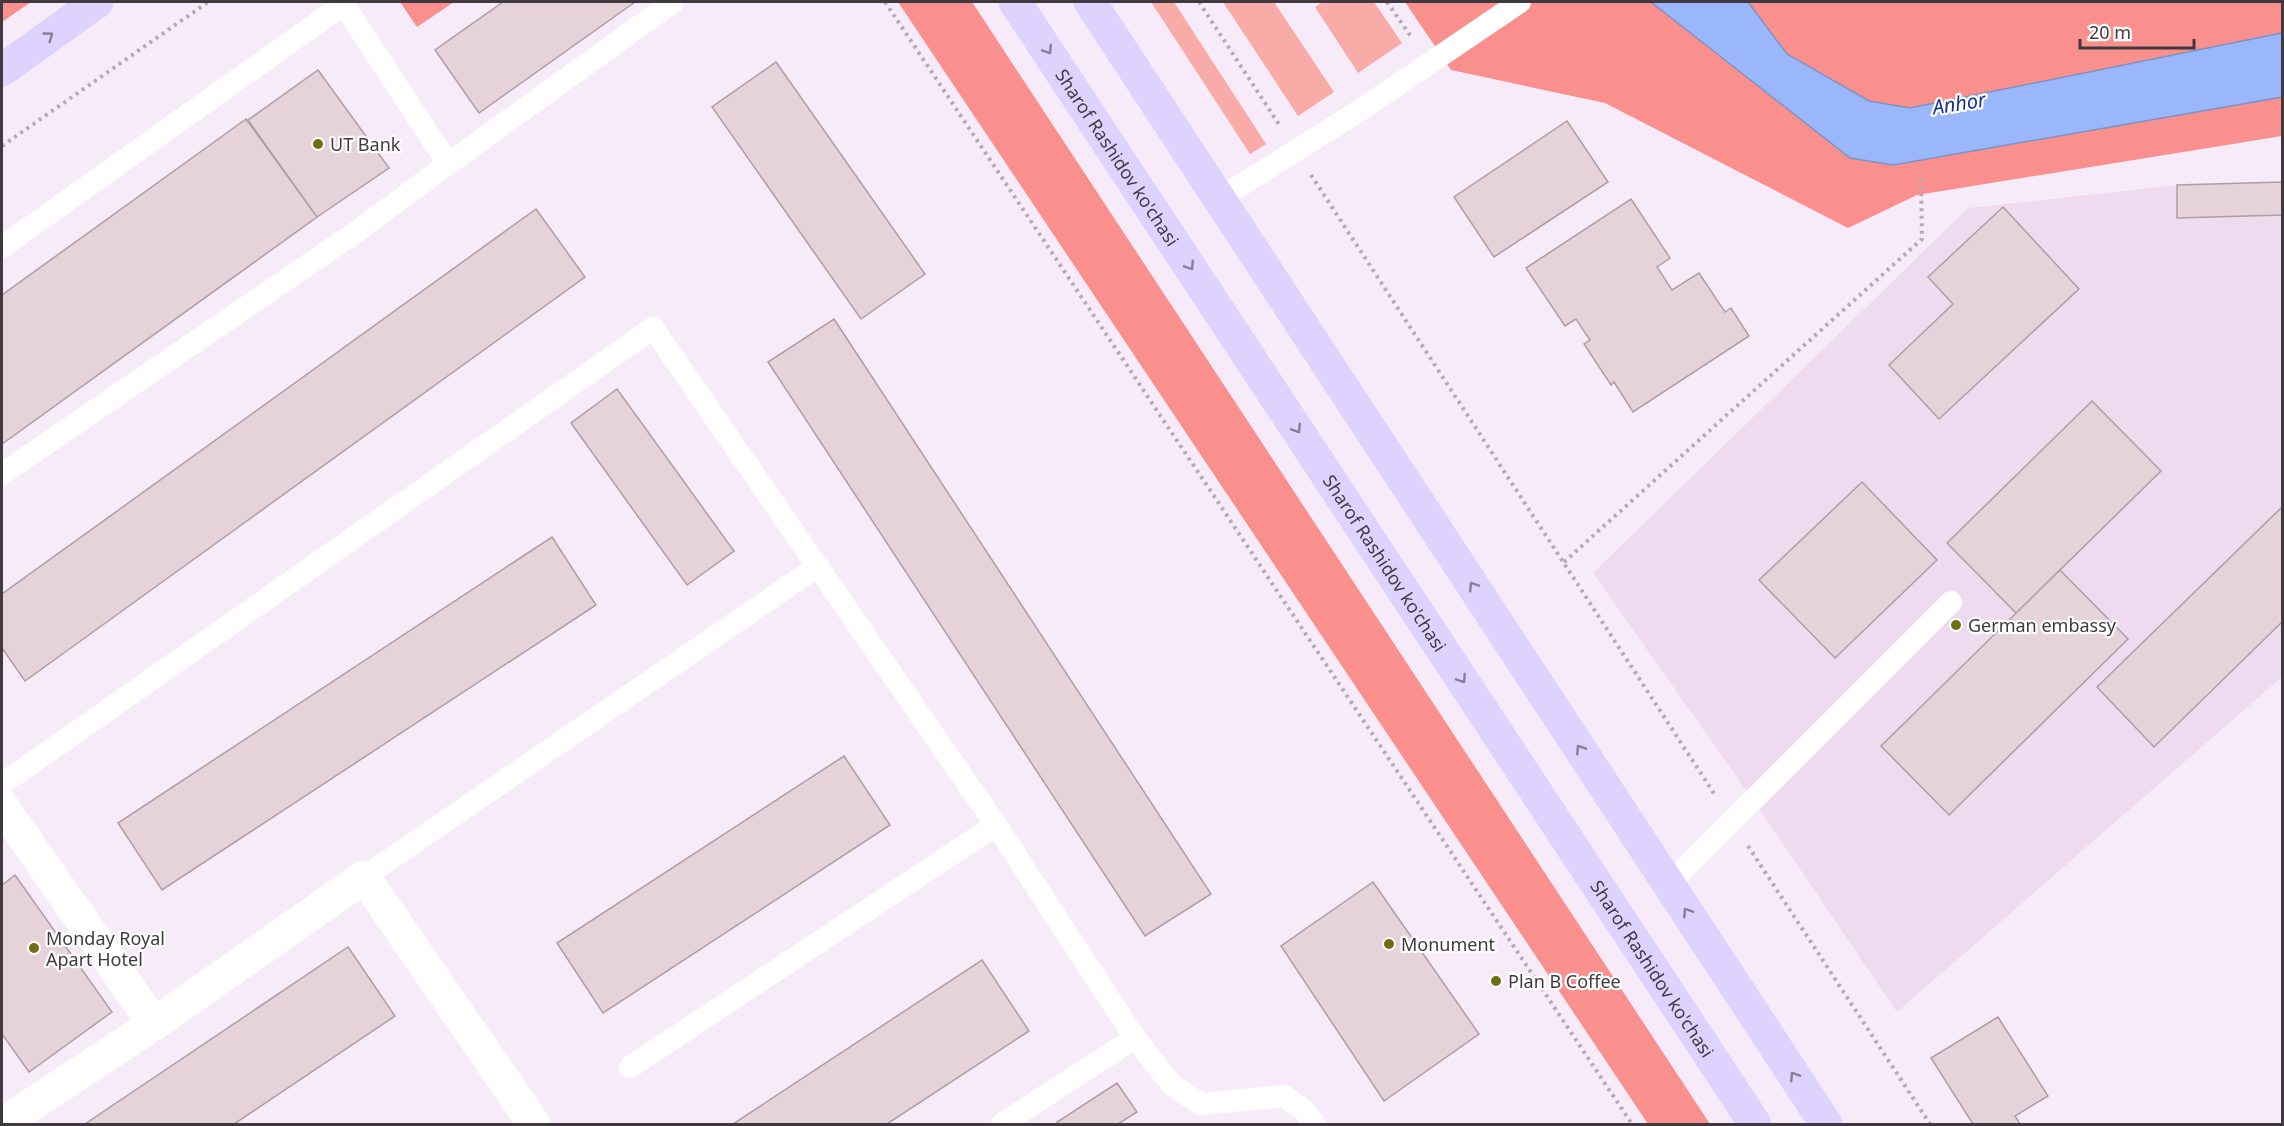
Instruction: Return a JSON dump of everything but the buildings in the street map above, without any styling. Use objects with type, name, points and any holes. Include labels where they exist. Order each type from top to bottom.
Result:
[{"type":"main road","points":[[2,70],[97,2]]},
{"type":"main road","name":"Sharof Rashidov ko'chasi","points":[[1015,2],[1755,1125]]},
{"type":"main road","points":[[1090,2],[1826,1125]]},
{"type":"street","points":[[2,806],[154,1024]]},
{"type":"street","points":[[2,1124],[154,1024],[364,877],[534,1125]]},
{"type":"lane","points":[[2,474],[359,230],[673,2]]},
{"type":"lane","points":[[2,247],[343,3],[448,164]]},
{"type":"lane","points":[[1219,199],[1429,64],[1512,7]]},
{"type":"lane","points":[[2,784],[653,328],[996,825],[1135,1038],[1172,1085],[1201,1104],[1284,1096],[1304,1110],[1315,1125]]},
{"type":"lane","points":[[364,877],[818,566]]},
{"type":"lane","points":[[1669,884],[1951,602]]},
{"type":"lane","points":[[630,1067],[996,825]]},
{"type":"lane","points":[[1002,1125],[1135,1038]]},
{"type":"path","points":[[2,146],[208,2]]},
{"type":"path","points":[[885,2],[1632,1125]]},
{"type":"path","points":[[1199,2],[1930,1125]]},
{"type":"path","points":[[1387,2],[1429,64]]},
{"type":"path","points":[[1563,562],[1922,239],[1921,178]]},
{"type":"shaded area","points":[[2,2],[31,2],[2,22]]},
{"type":"shaded area","points":[[400,2],[454,2],[417,27]]},
{"type":"shaded area","points":[[898,2],[972,2],[1710,1124],[1648,1124]]},
{"type":"shaded area","points":[[1151,2],[1174,2],[1266,144],[1250,154]]},
{"type":"shaded area","points":[[1223,2],[1274,2],[1334,92],[1298,116]]},
{"type":"shaded area","points":[[1323,2],[1374,2],[1402,43],[1358,73],[1315,7]]},
{"type":"shaded area","points":[[1405,2],[1719,2],[1893,165],[2282,97],[2282,136],[1917,195],[1848,228],[1605,103],[1451,70]]},
{"type":"shaded area","points":[[1748,2],[2282,2],[2282,33],[1910,108],[1869,101],[1787,54]]},
{"type":"shaded area","name":"German embassy","points":[[2282,182],[2282,677],[1897,1012],[1753,800],[1593,573],[1968,208],[2177,185]]},
{"type":"water","name":"Anhor","points":[[1651,2],[1748,2],[1787,54],[1869,101],[1910,108],[2282,33],[2282,97],[1893,165],[1850,158]]},
{"type":"place","name":"UT Bank","points":[[318,144]]},
{"type":"place","name":"German embassy","points":[[1956,625]]},
{"type":"place","name":"Monument","points":[[1389,944]]},
{"type":"place","name":"Monday Royal Apart Hotel","points":[[34,948]]},
{"type":"place","name":"Plan B Coffee","points":[[1496,981]]}]
